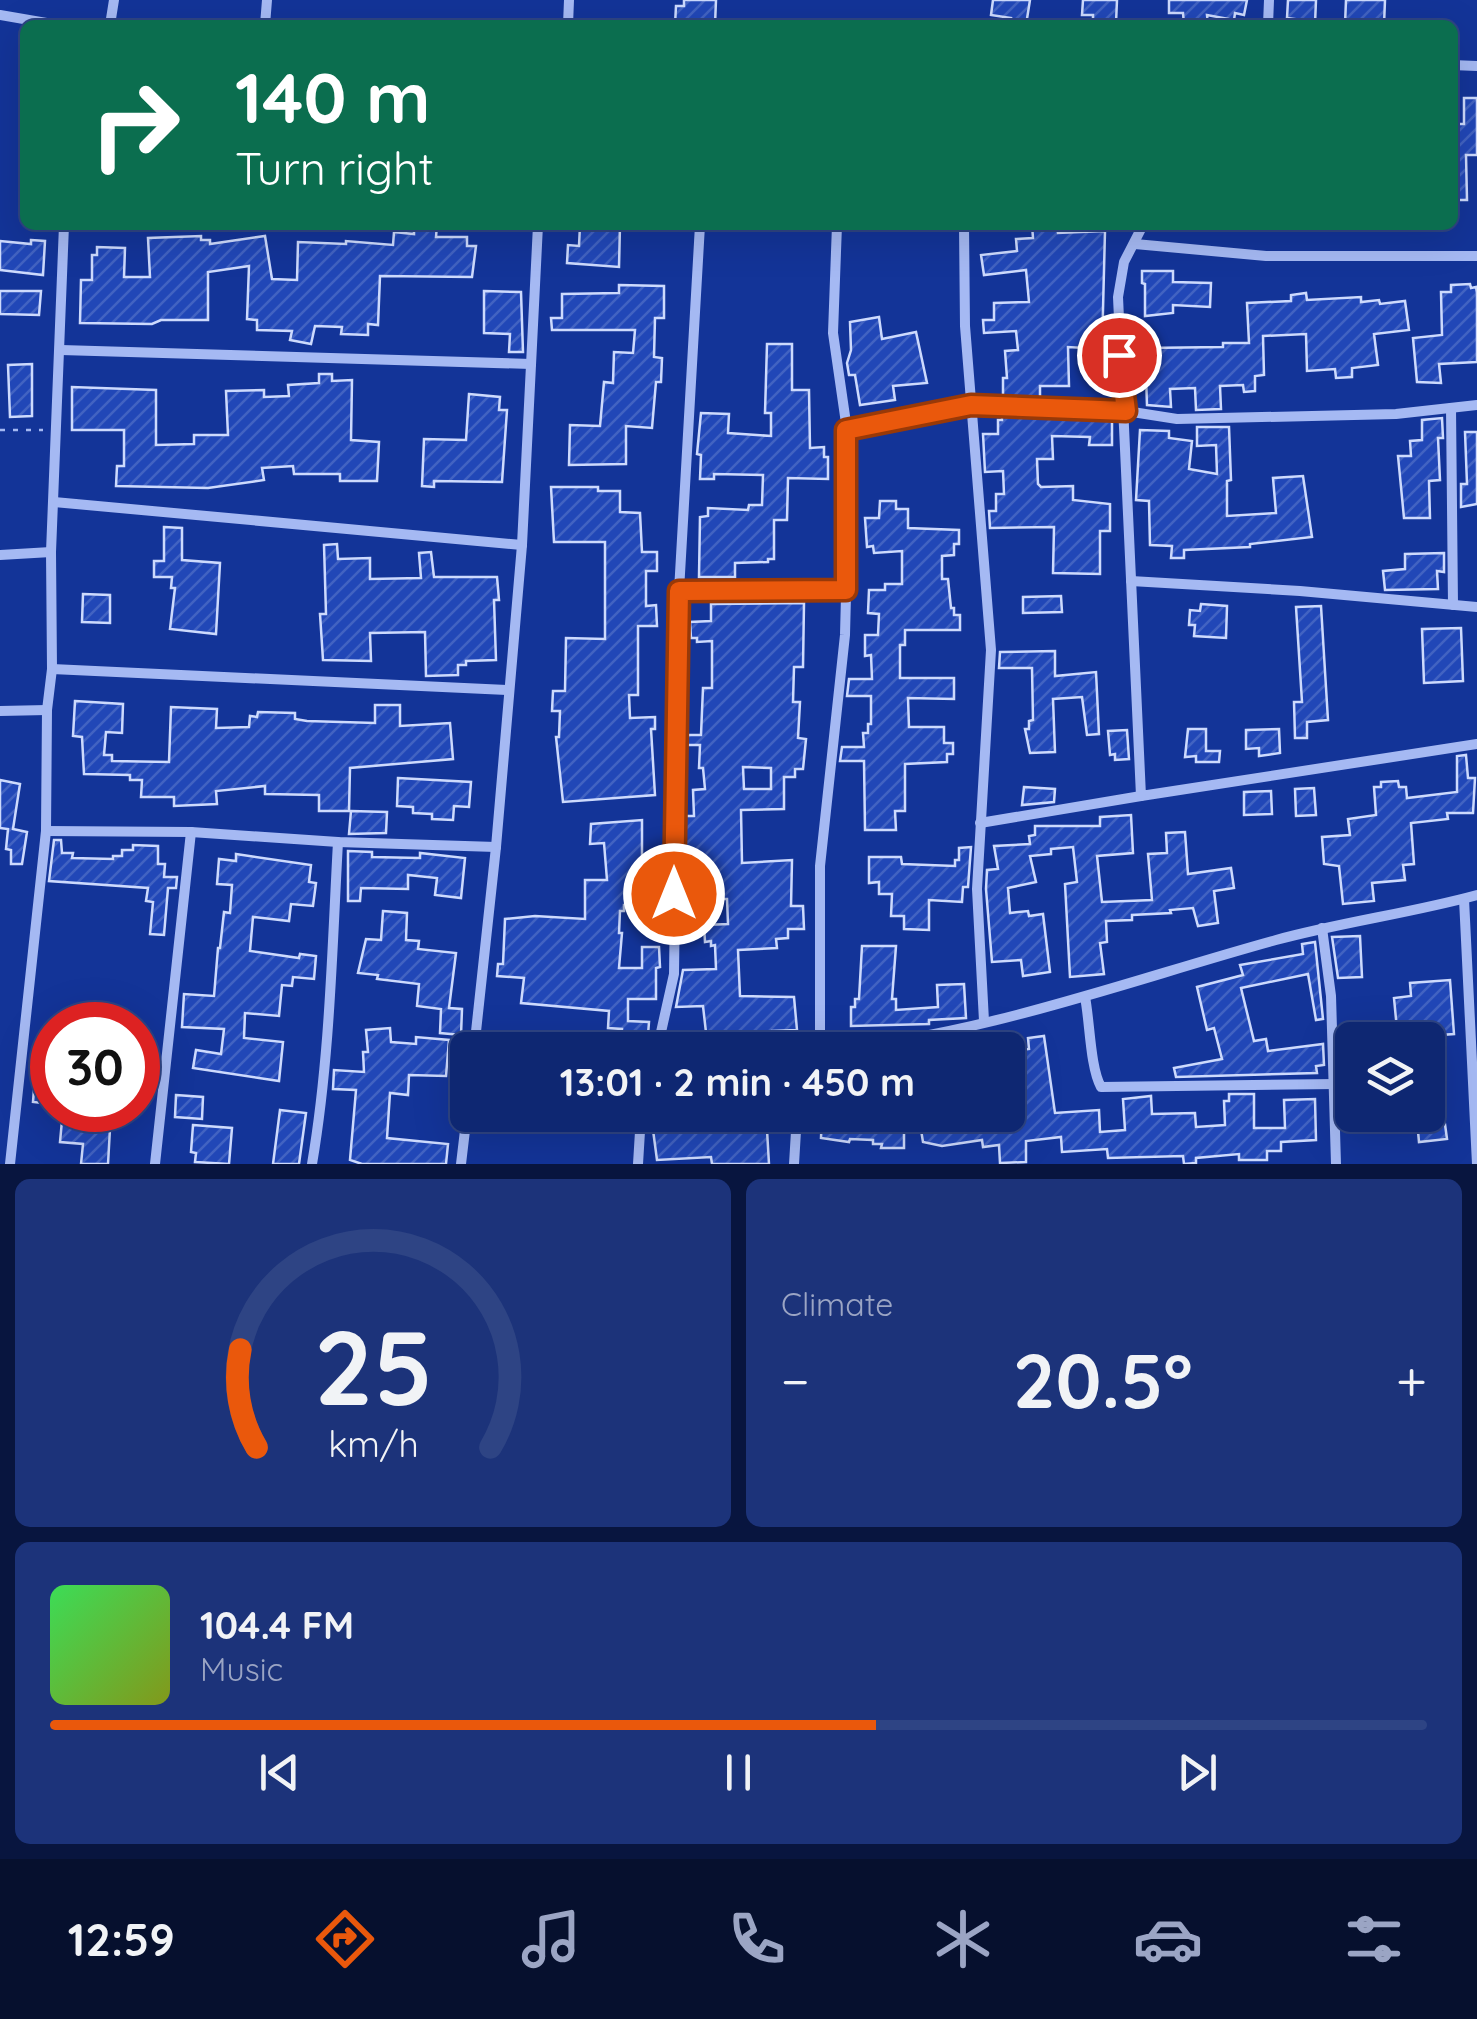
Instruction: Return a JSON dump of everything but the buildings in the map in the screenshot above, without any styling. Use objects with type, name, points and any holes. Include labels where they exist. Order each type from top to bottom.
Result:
[{"type":"street","points":[[0,15],[29,20]]},
{"type":"street","points":[[10,1164],[46,831],[47,710],[52,668],[51,552],[64,230]]},
{"type":"street","points":[[476,1032],[522,545],[538,230]]},
{"type":"street","points":[[661,1032],[674,974],[679,591],[700,230]]},
{"type":"street","points":[[822,1032],[820,866],[838,708],[846,590],[846,430],[832,334],[837,230]]},
{"type":"street","points":[[964,230],[965,326],[991,650],[977,889],[984,1021]]},
{"type":"street","points":[[1141,230],[1124,262],[1118,296],[1141,796]]},
{"type":"street","points":[[1135,244],[1266,256],[1477,256]]},
{"type":"street","points":[[61,350],[531,364]]},
{"type":"street","points":[[846,430],[971,405],[1126,411],[1177,418],[1396,414],[1477,405]]},
{"type":"street","points":[[1451,408],[1453,605]]},
{"type":"street","points":[[54,502],[522,545]]},
{"type":"street","points":[[0,555],[51,552]]},
{"type":"street","points":[[1131,581],[1477,607]]},
{"type":"street","points":[[679,591],[846,590]]},
{"type":"street","points":[[52,668],[507,690]]},
{"type":"street","points":[[0,711],[47,710]]},
{"type":"street","points":[[980,823],[1477,744]]},
{"type":"street","points":[[46,831],[191,832],[338,842],[496,846]]},
{"type":"street","points":[[155,1164],[191,832]]},
{"type":"street","points":[[312,1164],[328,1037],[338,842]]},
{"type":"street","points":[[938,1032],[1085,997],[1322,928],[1477,896]]},
{"type":"street","points":[[1464,899],[1476,1164]]},
{"type":"street","points":[[1322,928],[1335,1066]]},
{"type":"street","points":[[1085,997],[1095,1076],[1101,1087],[1335,1084]]},
{"type":"street","points":[[461,1164],[465,1132]]},
{"type":"street","points":[[638,1164],[640,1132]]},
{"type":"street","points":[[794,1164],[796,1132]]},
{"type":"street","points":[[1336,1132],[1336,1164]]},
{"type":"path","points":[[0,430],[56,430]]},
{"type":"route","points":[[674,894],[679,591],[846,590],[846,430],[971,405],[1126,411],[1119,355]]}]
